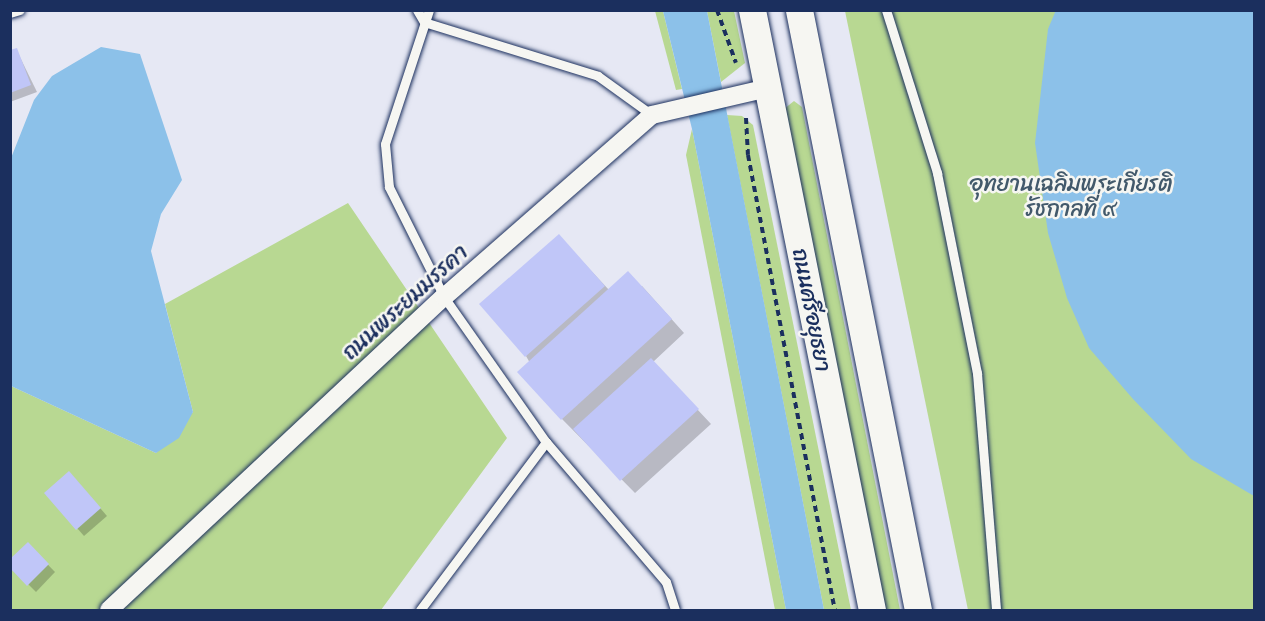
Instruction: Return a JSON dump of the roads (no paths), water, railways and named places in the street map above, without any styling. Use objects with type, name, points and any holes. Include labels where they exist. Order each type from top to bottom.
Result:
[{"type":"main road","name":"ถนนศรีอยุธยา","points":[[752,10],[872,610]]},
{"type":"main road","name":"ถนนศรีอยุธยา","points":[[799,10],[918,610]]},
{"type":"main road","points":[[768,88],[812,79]]},
{"type":"street","points":[[652,115],[735,98],[768,88]]},
{"type":"street","name":"ถนนพระยมมรรคา","points":[[109,610],[444,297],[652,115]]},
{"type":"lane","points":[[10,13],[20,10]]},
{"type":"lane","points":[[417,10],[424,22],[598,76],[652,115]]},
{"type":"lane","points":[[429,10],[385,144],[389,187],[444,297],[546,442],[666,582],[675,610]]},
{"type":"lane","points":[[886,10],[937,173],[977,373],[996,610]]},
{"type":"lane","points":[[420,610],[546,442]]},
{"type":"water","points":[[1056,10],[1254,11],[1254,496],[1191,459],[1133,399],[1089,348],[1067,298],[1048,233],[1035,143],[1048,29]]},
{"type":"water","points":[[663,11],[707,11],[824,610],[786,610],[692,129]]},
{"type":"water","points":[[101,47],[140,54],[182,180],[161,214],[151,251],[193,412],[179,438],[156,453],[11,386],[11,158],[34,100],[52,76]]},
{"type":"park label","name":"อุทยานเฉลิมพระเกียรติ รัชกาลที่ ๙","points":[[1071,196]]}]
